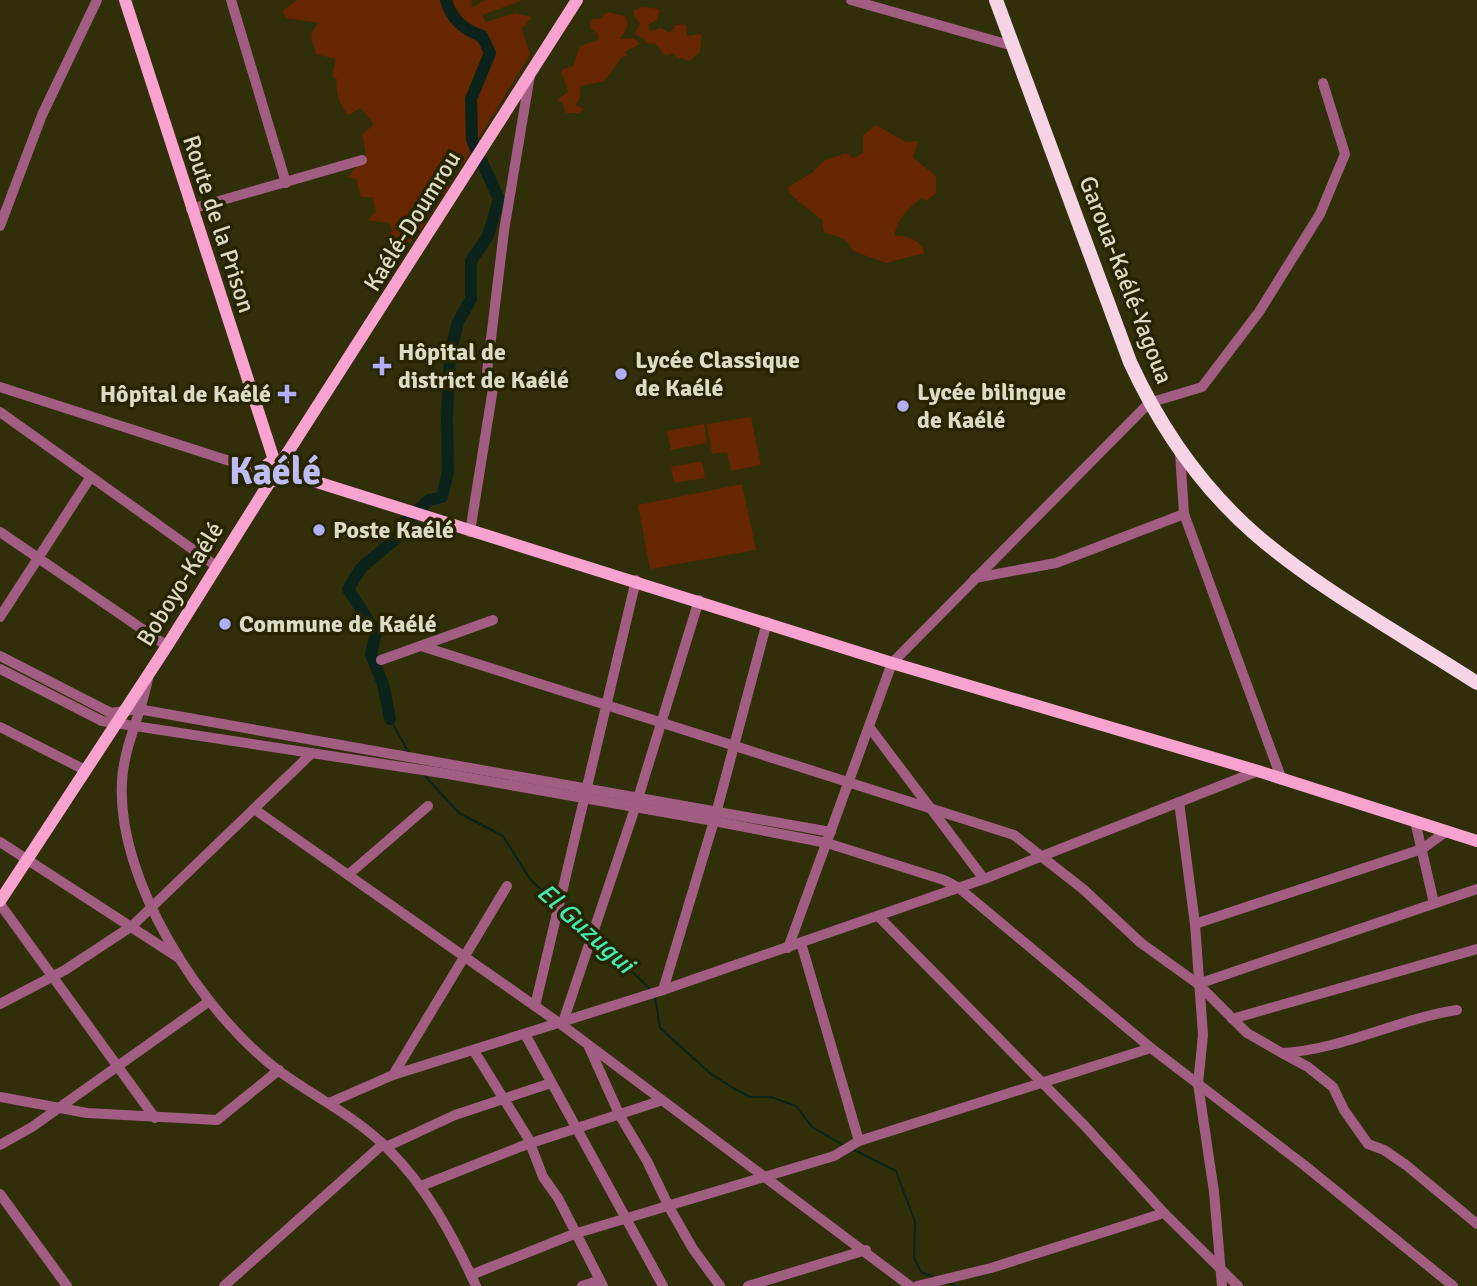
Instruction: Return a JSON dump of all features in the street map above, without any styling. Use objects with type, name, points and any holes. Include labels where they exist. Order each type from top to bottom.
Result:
[{"type":"highway","name":"Garoua-Kaélé-Yagoua","points":[[996,0],[1130,362],[1149,403],[1180,451],[1201,479],[1254,534],[1307,573],[1477,682]]},
{"type":"main road","name":"Route de la Prison","points":[[125,0],[191,209],[280,465]]},
{"type":"main road","name":"Kaélé-Doumrou","points":[[268,476],[267,464],[280,465],[577,0]]},
{"type":"main road","points":[[268,476],[280,480],[280,465],[470,532],[636,580],[892,663],[1258,771],[1477,841]]},
{"type":"main road","name":"Boboyo-Kaélé","points":[[114,723],[131,709],[149,673],[268,476]]},
{"type":"main road","points":[[0,902],[114,723]]},
{"type":"street","points":[[0,226],[42,115],[97,0]]},
{"type":"street","points":[[232,0],[286,183]]},
{"type":"street","points":[[851,0],[1013,46]]},
{"type":"street","points":[[470,532],[494,388],[495,378],[487,372],[505,231],[530,75]]},
{"type":"street","points":[[788,948],[892,663],[1149,403],[1202,387],[1259,312],[1320,214],[1345,154],[1323,83]]},
{"type":"street","points":[[191,209],[362,160]]},
{"type":"street","points":[[0,387],[268,476]]},
{"type":"street","points":[[0,412],[216,566]]},
{"type":"street","points":[[1180,451],[1184,514],[1282,780]]},
{"type":"street","points":[[0,617],[90,478]]},
{"type":"street","points":[[975,578],[1056,563],[1184,514]]},
{"type":"street","points":[[0,532],[167,646]]},
{"type":"street","points":[[535,1006],[636,580]]},
{"type":"street","points":[[562,1025],[636,803],[699,600]]},
{"type":"street","points":[[381,660],[493,620]]},
{"type":"street","points":[[663,990],[715,816],[767,622]]},
{"type":"street","points":[[421,646],[850,780],[1014,835],[1043,856],[1141,943],[1198,984],[1247,1033],[1308,1067],[1333,1087],[1368,1144],[1384,1150],[1406,1165],[1477,1224]]},
{"type":"street","points":[[0,656],[111,713],[131,709],[587,795]]},
{"type":"street","points":[[0,669],[102,721],[831,832]]},
{"type":"street","points":[[149,673],[147,701],[154,714]]},
{"type":"street","points":[[146,690],[131,709],[134,724],[122,777],[123,814],[132,858],[152,907],[208,1002],[278,1070],[329,1103],[384,1145],[421,1186],[476,1286]]},
{"type":"street","points":[[0,727],[85,770]]},
{"type":"street","points":[[870,727],[984,879]]},
{"type":"street","points":[[0,1004],[52,977],[132,926],[312,753]]},
{"type":"street","points":[[329,1103],[393,1075],[562,1025],[879,918],[1258,771]]},
{"type":"street","points":[[1180,802],[1195,924],[1203,1035],[1198,1084],[1222,1286]]},
{"type":"street","points":[[348,875],[428,806]]},
{"type":"street","points":[[254,809],[562,1025],[660,1101],[866,1250],[910,1286]]},
{"type":"street","points":[[715,816],[827,843],[930,875],[958,888],[1152,1048],[1304,1164],[1453,1286]]},
{"type":"street","points":[[1415,821],[1434,903]]},
{"type":"street","points":[[1195,924],[1422,849],[1447,831]]},
{"type":"street","points":[[0,842],[183,961]]},
{"type":"street","points":[[393,1075],[507,886]]},
{"type":"street","points":[[1198,984],[1477,889]]},
{"type":"street","points":[[0,902],[155,1118]]},
{"type":"street","points":[[879,918],[1238,1286]]},
{"type":"street","points":[[801,943],[859,1141]]},
{"type":"street","points":[[1232,1019],[1477,949]]},
{"type":"street","points":[[0,1145],[208,1002]]},
{"type":"street","points":[[1282,1052],[1310,1052],[1430,1013],[1457,1010]]},
{"type":"street","points":[[526,1036],[663,1286]]},
{"type":"street","points":[[587,1044],[620,1116],[648,1161],[668,1207],[693,1249],[720,1286]]},
{"type":"street","points":[[471,1275],[574,1234],[836,1156],[859,1141],[1152,1048]]},
{"type":"street","points":[[474,1051],[530,1143],[538,1168],[558,1198],[574,1234],[593,1262],[602,1283],[582,1286]]},
{"type":"street","points":[[0,1097],[54,1109],[155,1118],[218,1120],[278,1070]]},
{"type":"street","points":[[224,1286],[384,1145],[502,1098],[551,1083]]},
{"type":"street","points":[[421,1186],[530,1143],[660,1101]]},
{"type":"street","points":[[0,1194],[67,1286]]},
{"type":"street","points":[[917,1286],[991,1268],[1164,1213]]},
{"type":"street","points":[[748,1286],[866,1250]]},
{"type":"shaded area","points":[[297,0],[472,0],[471,8],[485,0],[523,0],[482,15],[486,22],[515,13],[532,17],[522,29],[530,55],[462,165],[455,168],[453,177],[447,181],[449,188],[444,194],[427,198],[423,205],[429,213],[424,226],[405,247],[385,237],[393,231],[389,223],[368,220],[376,211],[372,197],[361,197],[356,179],[348,177],[366,155],[362,134],[374,125],[361,108],[348,115],[343,107],[337,94],[337,79],[332,75],[336,59],[316,54],[311,37],[319,23],[286,18],[282,11]]},
{"type":"shaded area","points":[[643,7],[659,9],[658,19],[648,25],[650,31],[661,28],[670,33],[676,25],[686,24],[687,36],[702,34],[700,52],[690,61],[681,58],[679,60],[672,53],[666,56],[656,44],[646,43],[635,34],[640,23],[634,16],[634,10]]},
{"type":"shaded area","points":[[607,12],[625,16],[627,20],[620,39],[634,38],[640,44],[624,52],[628,56],[622,57],[605,81],[580,86],[580,98],[575,105],[584,109],[579,113],[566,113],[562,102],[557,100],[568,92],[561,70],[573,66],[580,46],[598,40],[598,34],[590,28],[592,19],[601,18]]},
{"type":"shaded area","points":[[876,125],[906,142],[918,141],[913,158],[936,176],[936,193],[926,201],[921,198],[904,214],[895,236],[913,239],[925,253],[886,263],[853,251],[845,240],[824,233],[822,220],[790,194],[788,187],[813,172],[823,161],[846,153],[853,158],[863,153],[863,135]]},
{"type":"shaded area","points":[[751,417],[761,465],[731,471],[727,452],[712,454],[707,424]]},
{"type":"shaded area","points":[[704,424],[707,443],[671,450],[667,431]]},
{"type":"shaded area","points":[[702,461],[705,478],[674,483],[671,467]]},
{"type":"shaded area","points":[[742,484],[756,550],[650,569],[638,505]]},
{"type":"waterway","name":"El Guzugui","points":[[390,719],[383,684],[371,655],[376,632],[348,589],[361,568],[398,537],[403,524],[429,500],[442,497],[448,472],[450,354],[458,322],[471,299],[471,261],[488,236],[499,199],[472,140],[471,99],[490,53],[482,36],[464,27],[455,18],[446,0]]},
{"type":"waterway","name":"El Guzugui","points":[[390,719],[409,753]]},
{"type":"waterway","name":"El Guzugui","points":[[424,775],[459,813],[503,836],[530,879],[555,903]]},
{"type":"waterway","name":"El Guzugui","points":[[563,913],[569,920],[589,931]]},
{"type":"waterway","name":"El Guzugui","points":[[596,937],[650,989]]},
{"type":"waterway","name":"El Guzugui","points":[[655,996],[660,1028],[711,1074],[750,1097],[771,1097],[796,1106],[812,1127],[843,1145]]},
{"type":"waterway","name":"El Guzugui","points":[[854,1150],[896,1171],[915,1222],[914,1258],[921,1272],[933,1277]]},
{"type":"waterway","name":"El Guzugui","points":[[948,1283],[956,1286]]},
{"type":"place","name":"Hôpital de district de Kaélé","points":[[382,366]]},
{"type":"place","name":"Lycée Classique de Kaélé","points":[[621,374]]},
{"type":"place","name":"Hôpital de Kaélé","points":[[287,394]]},
{"type":"place","name":"Lycée bilingue de Kaélé","points":[[903,406]]},
{"type":"place","name":"Poste Kaélé","points":[[319,530]]},
{"type":"place","name":"Commune de Kaélé","points":[[225,624]]},
{"type":"district","name":"Kaélé","points":[[275,471]]}]
